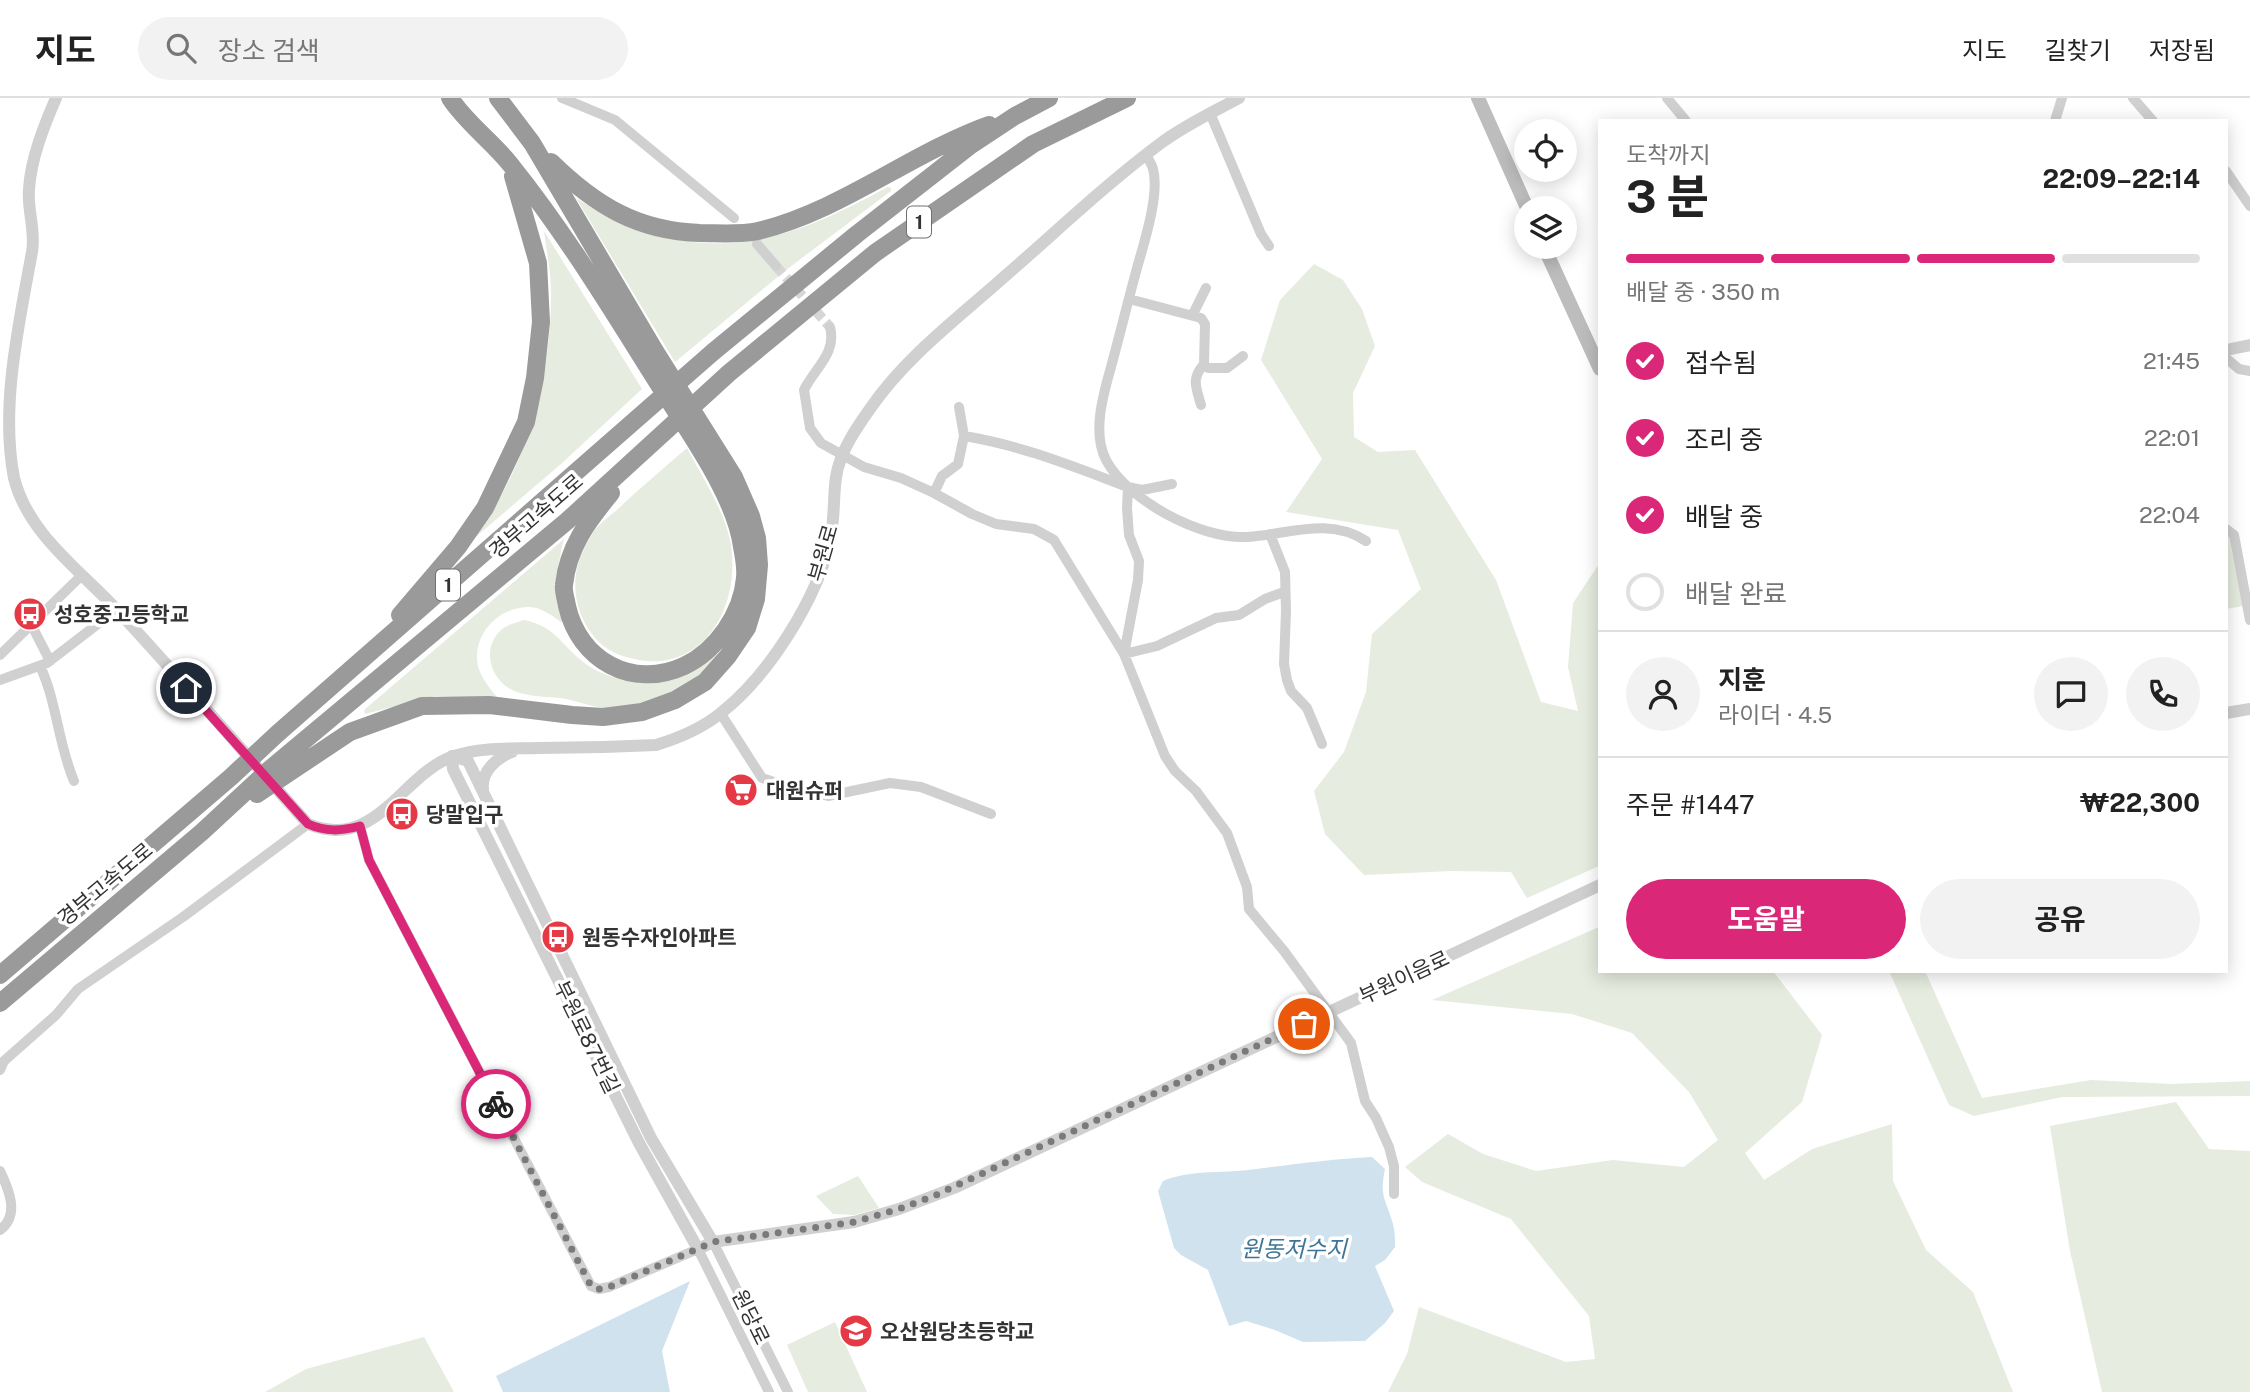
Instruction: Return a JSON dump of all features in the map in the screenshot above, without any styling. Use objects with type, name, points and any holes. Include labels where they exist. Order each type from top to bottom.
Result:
[{"type":"highway","points":[[450,98],[509,162],[568,241],[707,461],[732,511],[742,544],[745,579],[736,612],[716,643],[684,666],[648,675],[610,666],[579,639],[571,622],[563,587],[572,548],[586,523],[656,439]]},
{"type":"highway","points":[[273,775],[350,732],[422,706],[489,705],[603,717],[642,712],[675,700],[705,682],[728,656],[747,628],[756,599],[759,565],[757,538],[751,516],[734,477],[655,351],[532,144],[498,98]]},
{"type":"highway","name":"경부고속도로","points":[[0,975],[231,777],[713,352],[971,145],[1049,98]]},
{"type":"highway","name":"경부고속도로","points":[[0,1003],[273,775],[567,521],[729,373],[875,253],[1033,145],[1127,98]]},
{"type":"highway","points":[[532,144],[577,188],[625,218],[673,232],[732,226],[757,237],[863,188],[957,137],[1016,116]]},
{"type":"highway","points":[[362,660],[457,547],[485,508],[526,422],[535,379],[541,322],[538,263],[509,162]]},
{"type":"main road","points":[[1478,98],[1522,196]]},
{"type":"main road","points":[[1550,259],[1598,365]]},
{"type":"street","points":[[0,1070],[4,1061],[56,1014],[78,989],[183,918],[308,824],[116,610],[42,533],[24,506],[13,475],[9,441],[10,384],[33,240],[29,188],[36,155],[57,98]]},
{"type":"street","points":[[562,98],[615,120],[732,226]]},
{"type":"street","name":"부원로","points":[[308,824],[332,831],[360,826],[384,810],[430,770],[452,756],[484,750],[656,745],[680,737],[721,714],[769,662],[809,597],[820,574],[830,539],[836,476],[841,455],[888,385],[925,346],[1163,141],[1239,98]]},
{"type":"street","points":[[1667,98],[1684,119]]},
{"type":"street","points":[[2056,119],[2062,98]]},
{"type":"street","points":[[2133,98],[2151,119]]},
{"type":"street","points":[[1210,113],[1261,234],[1269,246]]},
{"type":"street","points":[[1146,155],[1153,169],[1153,195],[1148,225],[1103,393],[1100,422],[1105,458],[1115,475],[1128,488],[1159,509],[1183,522],[1223,535],[1245,537],[1316,528],[1354,533],[1366,541]]},
{"type":"street","points":[[2228,174],[2250,206]]},
{"type":"street","points":[[757,237],[776,266]]},
{"type":"street","points":[[1194,314],[1206,288]]},
{"type":"street","points":[[1129,299],[1201,318],[1205,324],[1204,364],[1197,372],[1195,382],[1201,405]]},
{"type":"street","points":[[830,327],[831,347],[804,390],[810,428],[821,443],[864,467],[901,478],[996,524],[1034,529],[1054,540],[1124,654],[1165,756],[1175,771],[1196,791],[1227,833],[1247,887],[1249,909],[1284,951],[1350,1043],[1365,1101],[1389,1147],[1394,1167],[1394,1194]]},
{"type":"street","points":[[2228,350],[2250,345]]},
{"type":"street","points":[[1204,364],[1208,368],[1227,368],[1243,356]]},
{"type":"street","points":[[2228,360],[2239,369],[2250,371]]},
{"type":"street","points":[[934,493],[942,476],[958,464],[964,436],[959,407]]},
{"type":"street","points":[[964,436],[996,441],[1039,453],[1128,488],[1142,489],[1172,484]]},
{"type":"street","points":[[1124,654],[1139,561],[1129,534],[1128,488]]},
{"type":"street","points":[[2228,530],[2234,534],[2250,620]]},
{"type":"street","points":[[1270,534],[1284,572],[1284,664],[1287,680],[1291,691],[1307,708],[1322,744]]},
{"type":"street","points":[[0,655],[82,575]]},
{"type":"street","points":[[1124,654],[1157,646],[1216,618],[1239,615],[1265,599],[1284,592]]},
{"type":"street","points":[[0,680],[45,664],[116,610]]},
{"type":"street","points":[[32,626],[45,664],[65,760],[74,781]]},
{"type":"street","points":[[2228,713],[2250,709]]},
{"type":"street","points":[[721,714],[762,778],[773,783],[828,796],[890,783],[921,787],[991,814]]},
{"type":"street","points":[[484,793],[482,780],[489,768],[502,756],[519,749]]},
{"type":"street","name":"부원로87번길","points":[[698,1249],[639,1143],[582,1011],[484,793],[468,761],[452,756],[453,769],[582,1011],[651,1138],[713,1242]]},
{"type":"street","points":[[360,826],[369,860],[591,1286],[599,1289],[609,1287],[698,1249]]},
{"type":"street","name":"부원이음로","points":[[698,1249],[713,1242],[854,1222],[910,1205],[967,1183],[1598,886]]},
{"type":"street","points":[[0,1171],[7,1186],[11,1214],[9,1222],[0,1230]]},
{"type":"street","name":"원당로","points":[[713,1242],[788,1392]]},
{"type":"street","name":"원당로","points":[[698,1249],[769,1392]]},
{"type":"shaded area","points":[[888,187],[891,191],[786,270],[675,362],[576,198],[611,219],[640,232],[695,242],[724,243],[753,241],[807,226]]},
{"type":"shaded area","points":[[544,231],[642,389],[561,464],[471,541],[510,478],[521,454],[537,404],[550,326],[550,274]]},
{"type":"shaded area","points":[[1314,264],[1343,280],[1362,309],[1375,346],[1353,393],[1354,437],[1378,452],[1415,450],[1496,580],[1541,702],[1578,711],[1568,667],[1573,603],[1598,566],[1598,866],[1527,898],[1511,872],[1452,871],[1364,875],[1325,834],[1314,791],[1344,752],[1366,692],[1372,634],[1421,589],[1398,530],[1286,512],[1322,459],[1261,360],[1280,300]]},
{"type":"shaded area","points":[[687,448],[713,495],[728,532],[732,570],[729,593],[710,634],[694,649],[675,658],[652,661],[626,657],[604,647],[585,623],[576,594],[575,580],[580,558],[597,527]]},
{"type":"shaded area","points":[[2228,537],[2229,538],[2243,606],[2228,609]]},
{"type":"shaded area","points":[[564,539],[557,581],[562,623],[538,609],[518,608],[492,622],[481,639],[477,659],[479,669],[497,697],[435,696],[365,714],[364,710]]},
{"type":"shaded area","points":[[524,620],[552,632],[589,666],[621,678],[653,676],[706,661],[717,653],[717,658],[687,688],[641,705],[602,708],[566,699],[526,694],[501,682],[490,660],[491,645],[500,631]]},
{"type":"shaded area","points":[[1598,927],[1598,973],[1775,973],[1822,1035],[1802,1102],[1745,1153],[1764,1180],[1812,1149],[1892,1124],[1893,1181],[1926,1250],[1973,1292],[2013,1392],[1388,1392],[1407,1354],[1419,1307],[1566,1362],[1595,1359],[1589,1316],[1511,1219],[1422,1182],[1405,1167],[1448,1134],[1483,1154],[1536,1171],[1613,1160],[1684,1167],[1718,1140],[1689,1092],[1632,1033],[1572,1014],[1432,1000]]},
{"type":"shaded area","points":[[1890,973],[1926,973],[1982,1098],[2091,1080],[2171,1084],[2250,1081],[2250,1096],[2062,1097],[1974,1116],[1949,1105]]},
{"type":"shaded area","points":[[2176,1102],[2209,1149],[2250,1151],[2250,1392],[2102,1392],[2070,1251],[2050,1126]]},
{"type":"shaded area","points":[[858,1176],[879,1208],[854,1215],[833,1214],[816,1196]]},
{"type":"shaded area","points":[[835,1322],[867,1392],[808,1392],[787,1345]]},
{"type":"shaded area","points":[[424,1337],[454,1392],[265,1392],[306,1369]]},
{"type":"water","name":"원동저수지","points":[[1372,1157],[1385,1169],[1383,1192],[1395,1236],[1395,1247],[1385,1260],[1375,1266],[1394,1311],[1385,1323],[1365,1341],[1303,1342],[1246,1321],[1229,1326],[1208,1270],[1174,1248],[1158,1191],[1163,1181],[1194,1173]]},
{"type":"water","points":[[690,1281],[662,1351],[670,1392],[503,1392],[496,1376]]},
{"type":"tunnel","points":[[776,266],[830,327]]},
{"type":"way so far","points":[[496,1104],[591,1286],[599,1289],[713,1242],[854,1222],[899,1209],[954,1188],[1304,1024]]},
{"type":"place","name":"성호중고등학교","points":[[30,614]]},
{"type":"place","name":"대원슈퍼","points":[[741,790]]},
{"type":"place","name":"당말입구","points":[[402,814]]},
{"type":"place","name":"원동수자인아파트","points":[[558,937]]},
{"type":"place","name":"오산원당초등학교","points":[[856,1331]]},
{"type":"route","points":[[186,688],[308,824],[332,831],[360,826],[369,860],[496,1104]]}]
